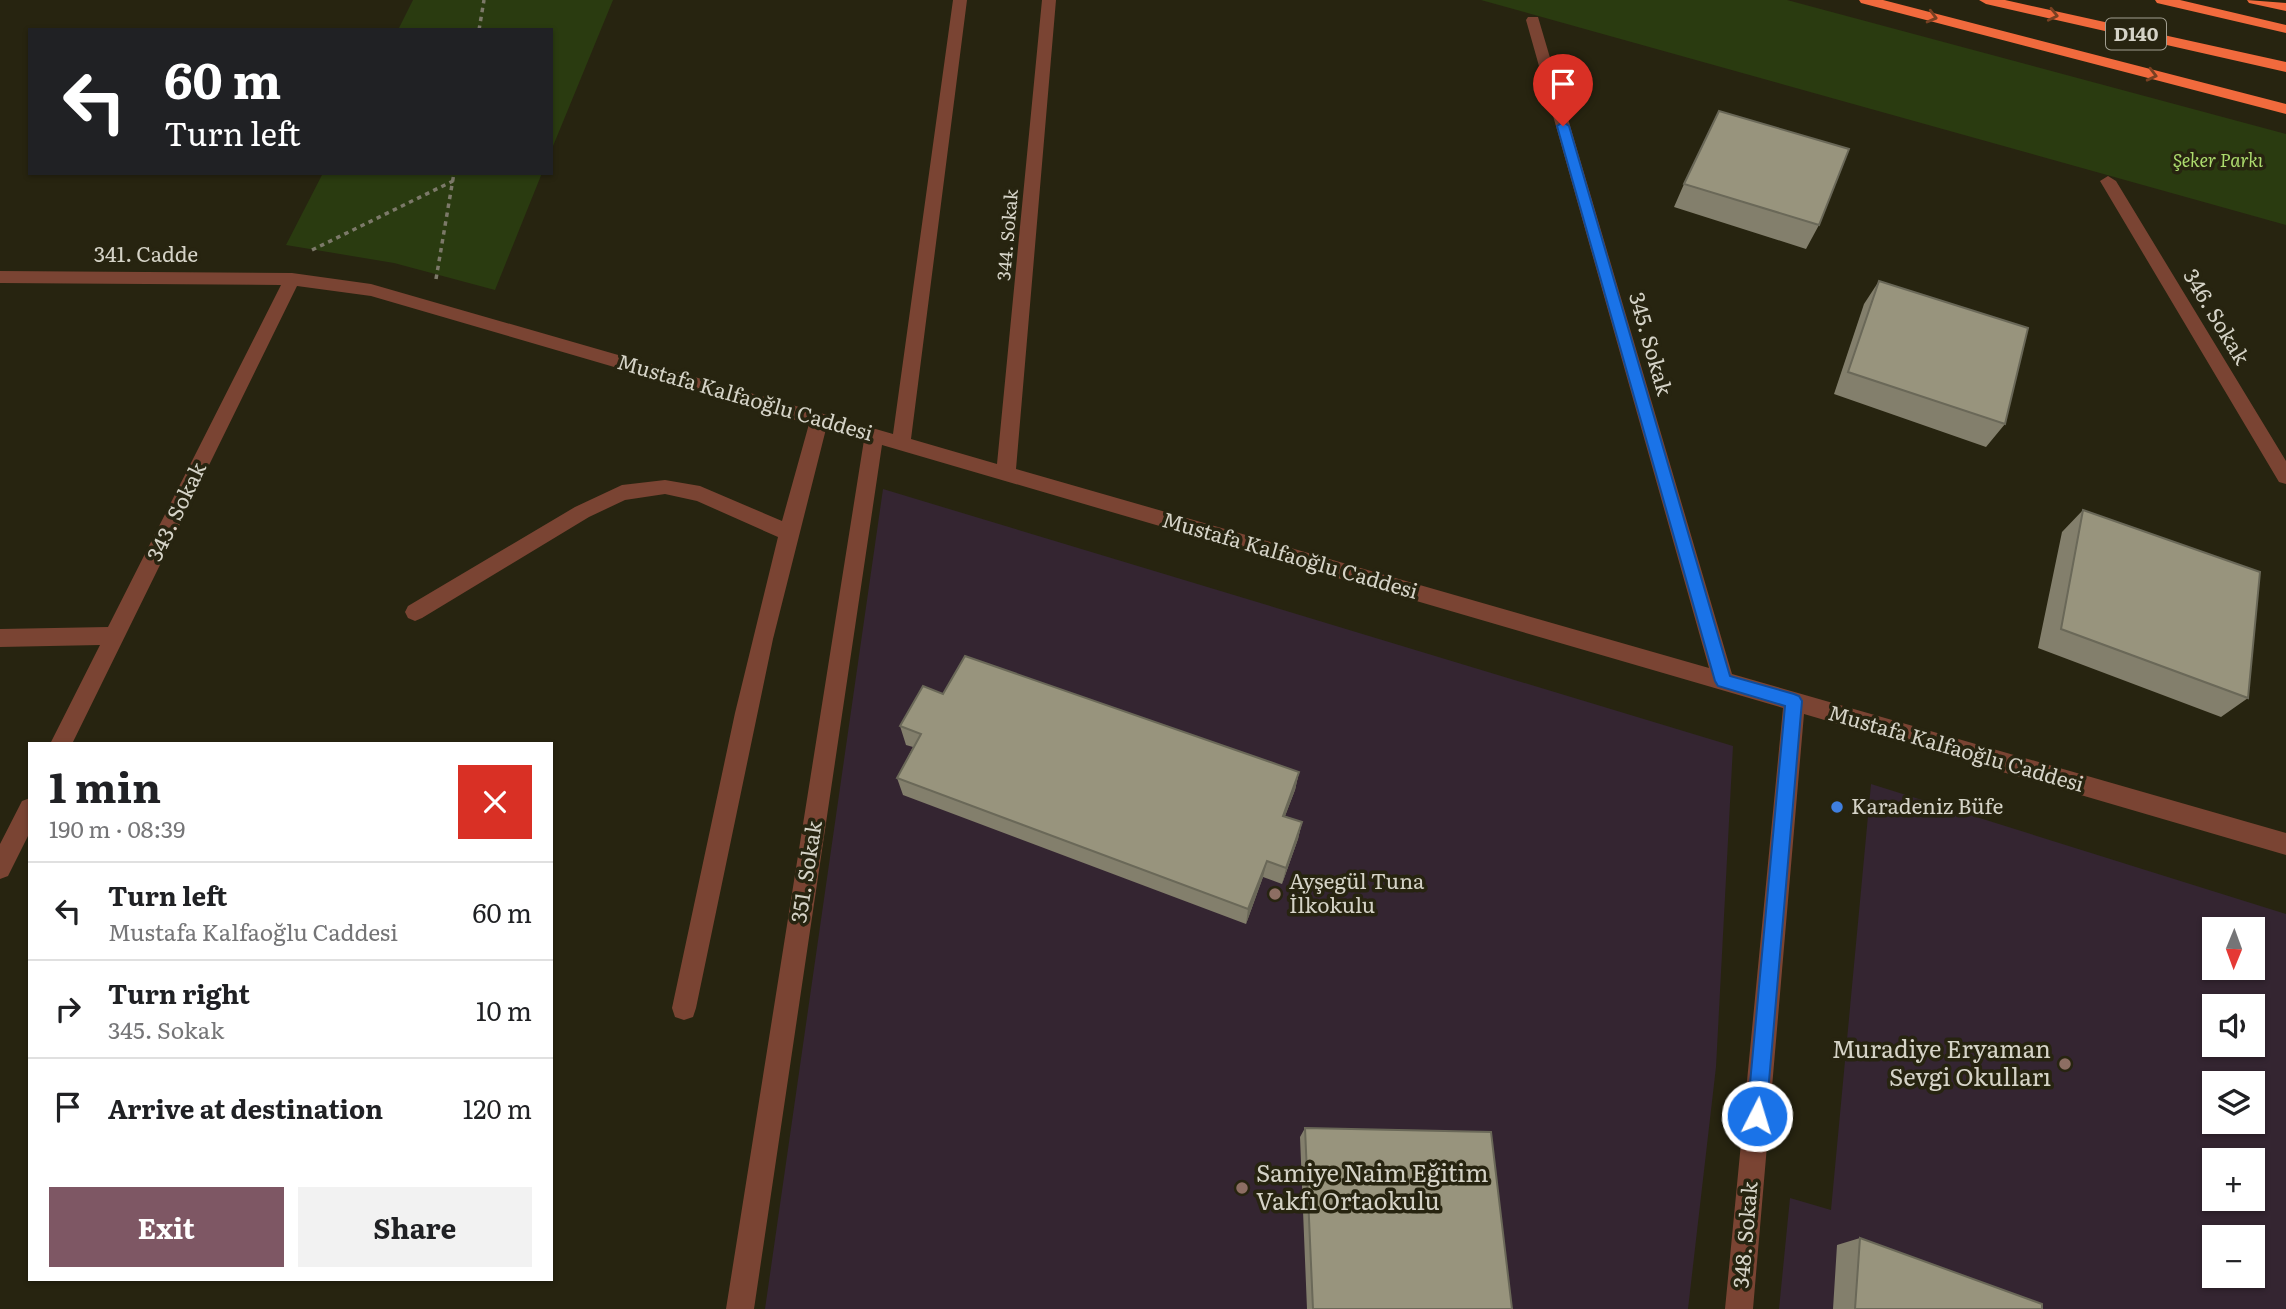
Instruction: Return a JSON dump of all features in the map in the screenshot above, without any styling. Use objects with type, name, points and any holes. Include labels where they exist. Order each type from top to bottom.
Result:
[{"type":"highway","points":[[1866,0],[2286,109]]},
{"type":"highway","name":"D140","points":[[1986,0],[2286,67]]},
{"type":"highway","name":"D140","points":[[2162,0],[2286,29]]},
{"type":"highway","points":[[2254,0],[2286,8]]},
{"type":"street","points":[[901,443],[960,0]]},
{"type":"street","name":"344. Sokak","points":[[1006,474],[1049,0]]},
{"type":"street","name":"345. Sokak","points":[[1532,20],[1723,681]]},
{"type":"street","name":"346. Sokak","points":[[2108,181],[2286,477]]},
{"type":"street","name":"341. Cadde","points":[[0,277],[292,279]]},
{"type":"street","name":"Mustafa Kalfaoğlu Caddesi","points":[[292,279],[371,290],[432,307],[2286,844]]},
{"type":"street","name":"343. Sokak","points":[[62,742],[292,279]]},
{"type":"street","points":[[684,1008],[789,533],[819,420]]},
{"type":"street","name":"351. Sokak","points":[[740,1309],[874,435]]},
{"type":"street","points":[[415,612],[582,512],[622,493],[665,486],[700,494],[789,533]]},
{"type":"street","points":[[0,638],[115,636]]},
{"type":"street","name":"348. Sokak","points":[[1740,1309],[1794,701]]},
{"type":"street","points":[[0,868],[28,812]]},
{"type":"path","points":[[479,28],[484,0]]},
{"type":"path","points":[[432,307],[454,175]]},
{"type":"path","points":[[254,279],[453,181]]},
{"type":"shaded area","name":"Ayşegül Tuna İlkokulu","points":[[883,489],[1733,746],[1716,1067],[1688,1309],[765,1309]]},
{"type":"shaded area","name":"Muradiye Eryaman Sevgi Okulları","points":[[1871,784],[2286,914],[2286,1309],[1779,1309],[1790,1198],[1831,1210]]},
{"type":"green space","points":[[413,0],[613,0],[553,146],[553,28],[399,28]]},
{"type":"green space","name":"Şeker Parkı","points":[[1481,0],[1787,0],[2286,134],[2286,225]]},
{"type":"green space","points":[[322,175],[541,175],[495,290],[394,263],[286,245]]},
{"type":"building","points":[[1719,111],[1849,149],[1819,225],[1684,184]]},
{"type":"building","points":[[1879,281],[2028,328],[2005,424],[1848,372]]},
{"type":"building","points":[[2083,510],[2260,572],[2248,698],[2061,629]]},
{"type":"building","points":[[965,656],[1299,772],[1283,816],[1302,822],[1286,868],[1267,861],[1248,909],[897,778],[921,734],[900,726],[923,686],[943,694]]},
{"type":"building","points":[[1305,1128],[1491,1132],[1512,1309],[1313,1309]]},
{"type":"building","points":[[1860,1238],[2042,1304],[2042,1309],[1855,1309]]},
{"type":"place","name":"Karadeniz Büfe","points":[[1837,807]]},
{"type":"place","name":"Ayşegül Tuna İlkokulu","points":[[1275,894]]},
{"type":"place","name":"Muradiye Eryaman Sevgi Okulları","points":[[2065,1064]]},
{"type":"place","name":"Samiye Naim Eğitim Vakfı Ortaokulu","points":[[1242,1188]]},
{"type":"route","points":[[1563,126],[1723,681],[1794,701],[1757,1116]]}]
